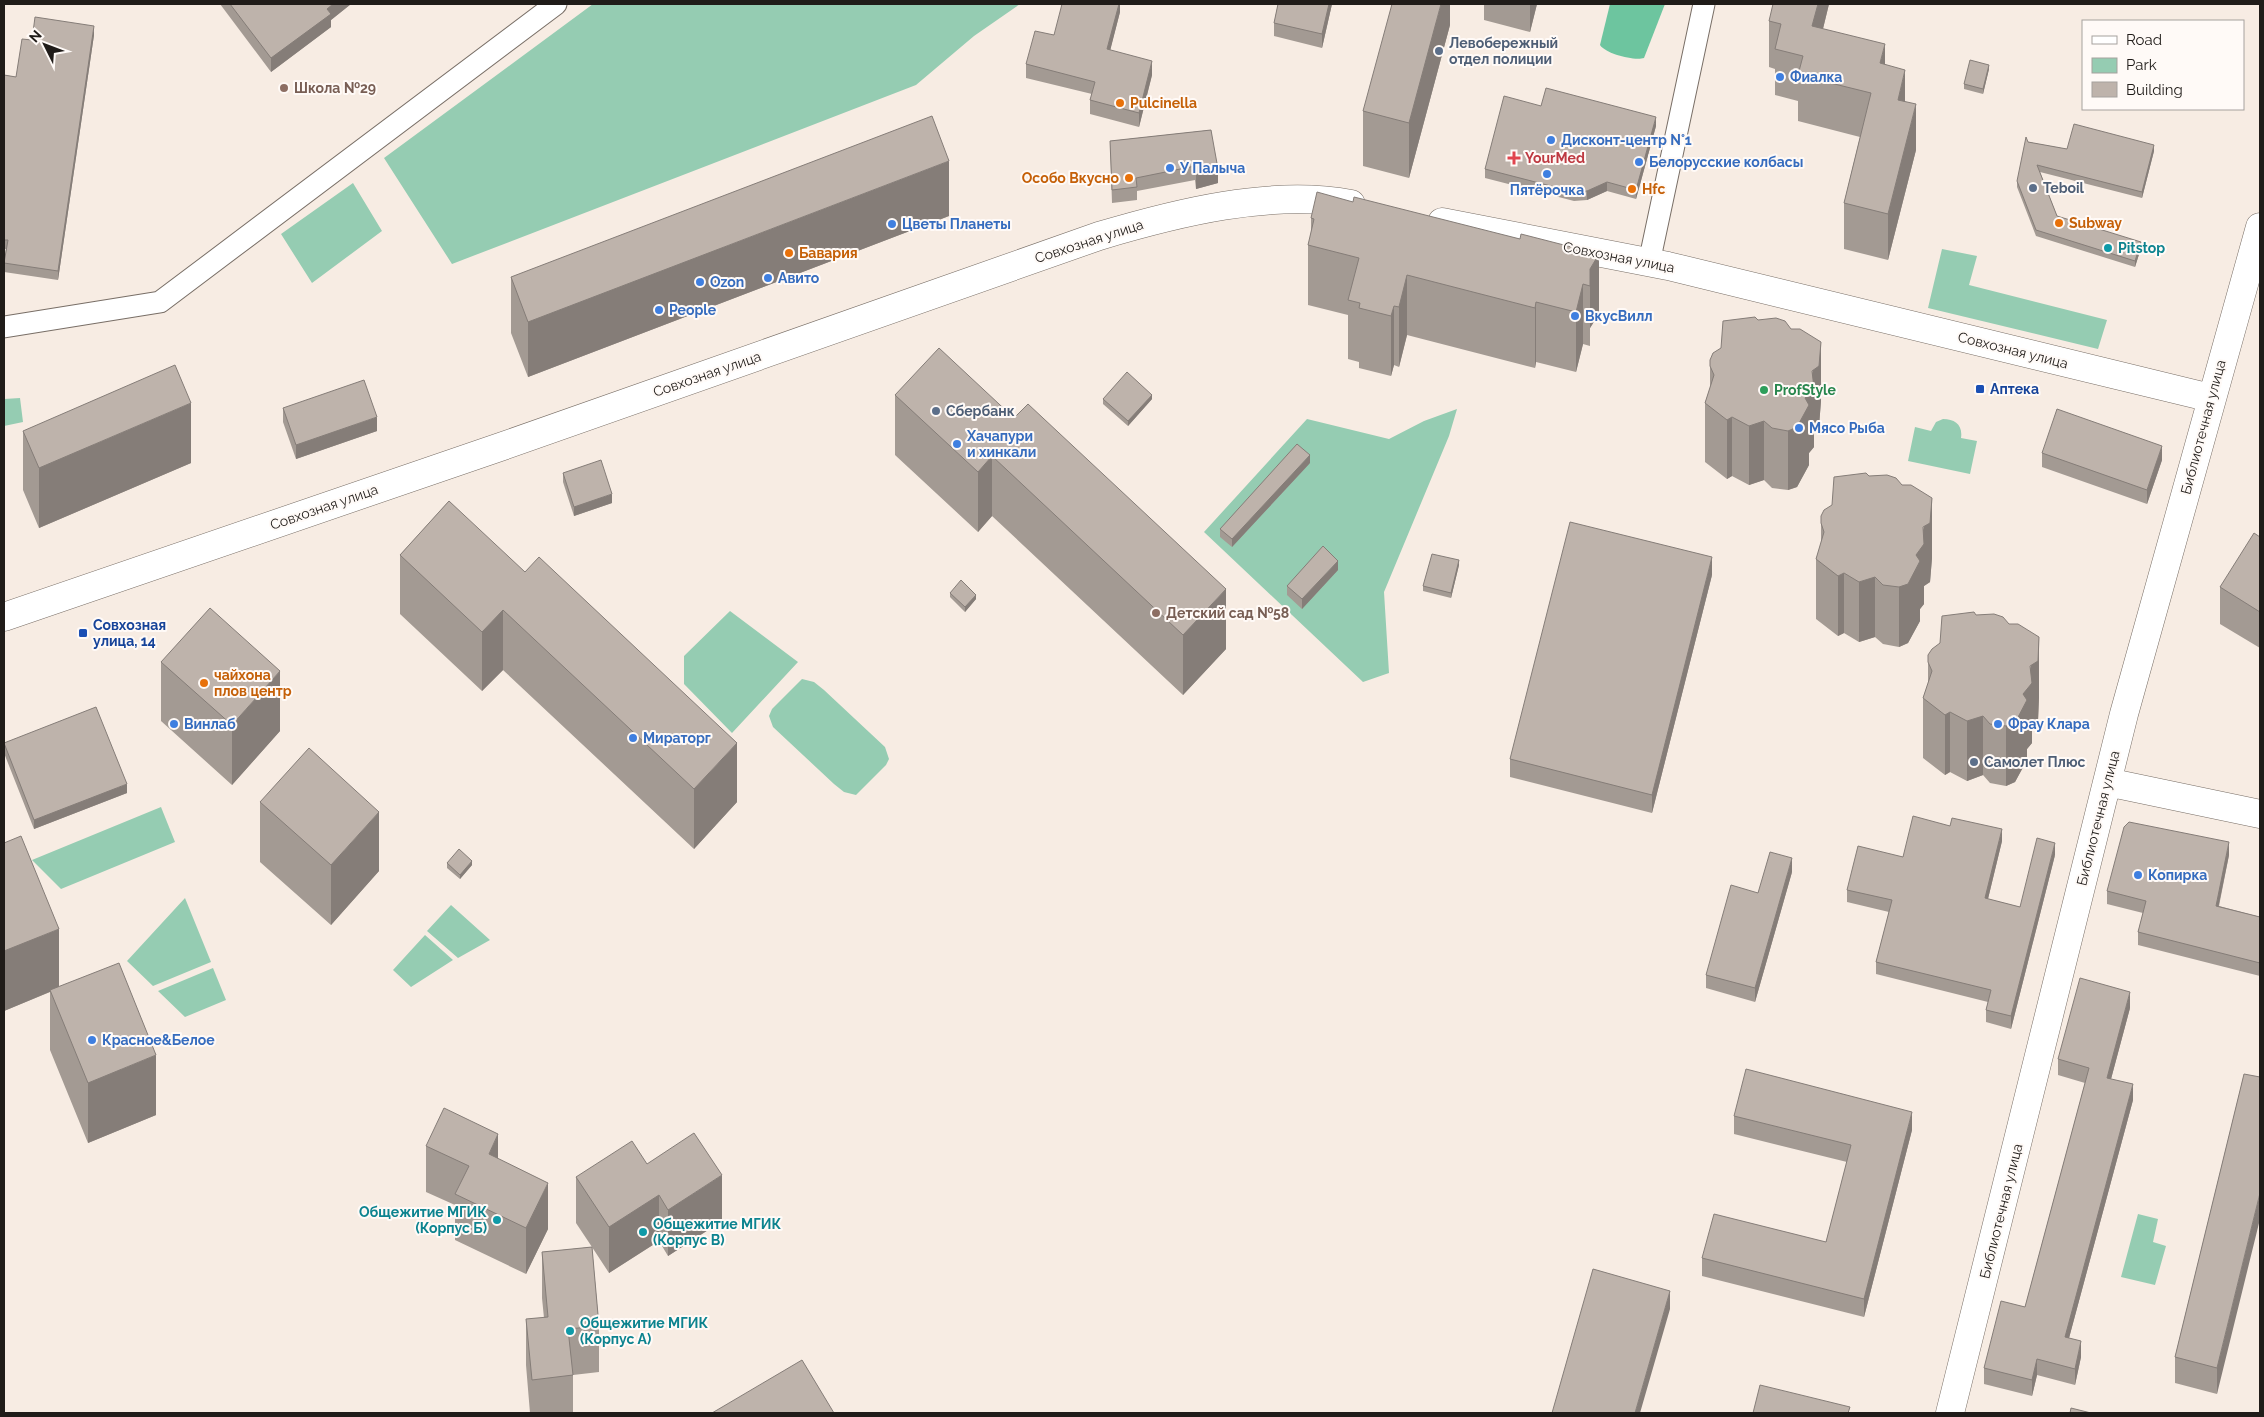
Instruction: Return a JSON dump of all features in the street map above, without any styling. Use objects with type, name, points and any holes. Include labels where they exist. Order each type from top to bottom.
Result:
[{"type":"street","points":[[4,327],[160,302],[556,4]]},
{"type":"street","points":[[1649,263],[1704,4]]},
{"type":"street","name":"Совхозная улица","points":[[4,617],[522,440],[1108,233],[1145,222],[1188,213],[1276,200],[1334,201],[1378,209]]},
{"type":"street","name":"Совхозная улица","points":[[1416,216],[1649,263],[2211,398]]},
{"type":"street","name":"Библиотечная улица","points":[[1950,1413],[2107,782],[2211,398],[2260,227]]},
{"type":"street","points":[[2107,782],[2260,814]]},
{"type":"green space","points":[[593,4],[1020,4],[974,36],[916,85],[452,264],[384,158]]},
{"type":"green space","points":[[1610,4],[1665,4],[1644,58],[1620,56],[1600,45]]},
{"type":"green space","points":[[353,183],[382,231],[312,283],[281,234]]},
{"type":"green space","points":[[1942,249],[1977,256],[1969,285],[2107,320],[2098,349],[1928,308]]},
{"type":"green space","points":[[20,398],[23,422],[4,426],[4,399]]},
{"type":"green space","points":[[1457,409],[1449,436],[1384,592],[1389,673],[1363,682],[1204,532],[1307,419],[1389,439],[1424,421]]},
{"type":"green space","points":[[1943,419],[1951,420],[1959,426],[1961,438],[1977,441],[1970,474],[1908,461],[1915,427],[1931,431],[1936,422]]},
{"type":"green space","points":[[730,611],[798,662],[732,733],[684,684],[684,656]]},
{"type":"green space","points":[[802,679],[814,682],[824,690],[885,747],[889,759],[886,765],[856,795],[844,792],[834,784],[773,727],[769,716],[772,709]]},
{"type":"green space","points":[[161,807],[175,842],[61,889],[32,860]]},
{"type":"green space","points":[[185,898],[211,962],[153,986],[127,961]]},
{"type":"green space","points":[[451,905],[490,940],[458,958],[427,931]]},
{"type":"green space","points":[[425,935],[453,960],[411,987],[393,970]]},
{"type":"green space","points":[[213,968],[226,1000],[185,1017],[158,991]]},
{"type":"green space","points":[[2138,1214],[2158,1219],[2153,1242],[2166,1246],[2155,1285],[2121,1277]]},
{"type":"building","points":[[230,4],[333,4],[327,9],[331,14],[271,58]]},
{"type":"building","points":[[1062,4],[1119,4],[1107,49],[1152,61],[1139,113],[1090,100],[1095,82],[1026,64],[1035,31],[1054,35]]},
{"type":"building","points":[[1278,4],[1329,4],[1322,34],[1274,23]]},
{"type":"building","points":[[1392,4],[1441,4],[1409,123],[1363,111]]},
{"type":"building","points":[[1773,4],[1818,4],[1812,26],[1885,44],[1880,63],[1905,70],[1898,100],[1916,104],[1888,214],[1844,203],[1871,93],[1798,75],[1803,56],[1775,49],[1781,24],[1769,21]]},
{"type":"building","points":[[35,17],[94,26],[58,271],[4,263],[8,240],[4,240],[4,75],[16,77],[22,39],[32,40]]},
{"type":"building","points":[[1970,60],[1989,65],[1983,89],[1964,84]]},
{"type":"building","points":[[1546,88],[1656,117],[1636,190],[1607,182],[1587,191],[1574,192],[1485,169],[1504,96],[1541,106]]},
{"type":"building","points":[[932,116],[949,161],[528,322],[511,277]]},
{"type":"building","points":[[2074,124],[2154,145],[2142,192],[2037,165],[2057,216],[2141,242],[2135,261],[2036,230],[2017,181],[2026,137],[2028,142],[2067,149]]},
{"type":"building","points":[[1211,130],[1218,169],[1196,175],[1195,166],[1136,178],[1137,187],[1112,190],[1110,141]]},
{"type":"building","points":[[1317,192],[1353,202],[1354,197],[1520,239],[1521,234],[1599,254],[1590,269],[1590,286],[1583,284],[1576,312],[1536,302],[1535,308],[1407,275],[1399,307],[1394,306],[1391,316],[1359,308],[1360,303],[1348,300],[1359,258],[1308,245],[1314,219],[1311,218]]},
{"type":"building","points":[[1755,317],[1758,320],[1776,318],[1785,321],[1791,329],[1800,329],[1821,342],[1819,366],[1812,371],[1814,388],[1805,398],[1809,405],[1797,427],[1788,431],[1772,428],[1764,421],[1749,426],[1732,417],[1727,420],[1705,403],[1714,375],[1710,366],[1710,360],[1713,353],[1721,348],[1723,321]]},
{"type":"building","points":[[939,348],[1014,418],[1028,404],[1226,589],[1183,635],[992,456],[978,472],[895,395]]},
{"type":"building","points":[[175,365],[191,403],[39,468],[23,431]]},
{"type":"building","points":[[1127,372],[1152,395],[1128,421],[1103,399]]},
{"type":"building","points":[[364,380],[377,417],[296,445],[283,408]]},
{"type":"building","points":[[2057,409],[2162,446],[2147,490],[2042,453]]},
{"type":"building","points":[[1297,444],[1310,455],[1232,539],[1220,529]]},
{"type":"building","points":[[601,460],[612,494],[574,507],[563,473]]},
{"type":"building","points":[[1866,473],[1869,476],[1887,475],[1896,478],[1902,485],[1911,485],[1932,498],[1930,523],[1923,527],[1924,544],[1916,555],[1920,561],[1908,584],[1899,587],[1883,585],[1875,577],[1859,582],[1844,573],[1838,576],[1816,559],[1824,532],[1821,516],[1824,510],[1832,505],[1834,477]]},
{"type":"building","points":[[449,501],[525,572],[539,557],[737,743],[694,789],[503,610],[482,632],[400,555]]},
{"type":"building","points":[[1570,522],[1712,557],[1652,795],[1510,759]]},
{"type":"building","points":[[2254,533],[2260,537],[2260,612],[2220,587]]},
{"type":"building","points":[[1323,546],[1338,561],[1302,599],[1287,586]]},
{"type":"building","points":[[1432,554],[1459,560],[1451,593],[1423,586]]},
{"type":"building","points":[[961,580],[976,595],[965,607],[950,593]]},
{"type":"building","points":[[210,608],[280,671],[232,725],[161,662]]},
{"type":"building","points":[[1974,612],[1976,615],[1994,614],[2003,617],[2009,624],[2018,624],[2039,637],[2038,661],[2030,666],[2032,683],[2023,694],[2027,700],[2015,723],[2006,726],[1990,724],[1983,716],[1967,721],[1950,712],[1945,715],[1923,698],[1932,671],[1928,662],[1928,655],[1940,643],[1942,616]]},
{"type":"building","points":[[96,707],[127,784],[34,820],[4,743]]},
{"type":"building","points":[[309,748],[379,812],[331,865],[260,802]]},
{"type":"building","points":[[1913,816],[1950,826],[1952,818],[2002,829],[1985,898],[2020,907],[2037,838],[2055,843],[2011,1016],[1986,1010],[1991,990],[1876,962],[1892,900],[1847,890],[1858,846],[1903,857]]},
{"type":"building","points":[[2129,822],[2229,842],[2216,906],[2260,917],[2260,963],[2138,932],[2146,901],[2107,891],[2124,827]]},
{"type":"building","points":[[21,836],[59,929],[4,951],[4,843]]},
{"type":"building","points":[[459,849],[472,861],[460,875],[447,863]]},
{"type":"building","points":[[1770,852],[1792,858],[1755,988],[1706,975],[1731,885],[1758,893]]},
{"type":"building","points":[[119,963],[156,1055],[88,1083],[50,990]]},
{"type":"building","points":[[2080,978],[2130,992],[2107,1078],[2133,1084],[2065,1337],[2081,1341],[2075,1369],[2037,1359],[2032,1380],[1984,1368],[2001,1301],[2025,1307],[2089,1068],[2058,1059]]},
{"type":"building","points":[[1746,1069],[1912,1112],[1864,1299],[1702,1258],[1714,1214],[1826,1242],[1851,1145],[1734,1116]]},
{"type":"building","points":[[2244,1074],[2260,1077],[2260,1193],[2217,1368],[2175,1357]]},
{"type":"building","points":[[444,1108],[498,1134],[489,1154],[548,1183],[526,1228],[455,1194],[469,1166],[426,1146]]},
{"type":"building","points":[[694,1133],[722,1175],[668,1210],[659,1195],[609,1227],[576,1177],[632,1141],[647,1164]]},
{"type":"building","points":[[592,1247],[599,1326],[568,1329],[573,1375],[532,1380],[526,1319],[548,1317],[542,1252]]},
{"type":"building","points":[[1593,1269],[1670,1291],[1635,1413],[1552,1413]]},
{"type":"building","points":[[802,1360],[834,1413],[712,1413]]},
{"type":"building","points":[[1760,1385],[1850,1407],[1848,1413],[1753,1413]]},
{"type":"building","points":[[2071,1408],[2091,1413],[2070,1413]]},
{"type":"place","name":"Левобережный отдел полиции","points":[[1439,51]]},
{"type":"place","name":"Фиалка","points":[[1780,77]]},
{"type":"place","name":"Школа №29","points":[[284,88]]},
{"type":"place","name":"Pulcinella","points":[[1120,103]]},
{"type":"place","name":"Дисконт-центр N°1","points":[[1551,140]]},
{"type":"place","name":"YourMed","points":[[1514,158]]},
{"type":"place","name":"Белорусские колбасы","points":[[1639,162]]},
{"type":"place","name":"У Палыча","points":[[1170,168]]},
{"type":"place","name":"Пятёрочка","points":[[1547,174]]},
{"type":"place","name":"Особо Вкусно","points":[[1129,178]]},
{"type":"place","name":"Teboil","points":[[2033,188]]},
{"type":"place","name":"Hfc","points":[[1632,189]]},
{"type":"place","name":"Subway","points":[[2059,223]]},
{"type":"place","name":"Цветы Планеты","points":[[892,224]]},
{"type":"place","name":"Pitstop","points":[[2108,248]]},
{"type":"place","name":"Бавария","points":[[789,253]]},
{"type":"place","name":"Авито","points":[[768,278]]},
{"type":"place","name":"Ozon","points":[[700,282]]},
{"type":"place","name":"People","points":[[659,310]]},
{"type":"place","name":"ВкусВилл","points":[[1575,316]]},
{"type":"place","name":"Аптека","points":[[1980,389]]},
{"type":"place","name":"ProfStyle","points":[[1764,390]]},
{"type":"place","name":"Сбербанк","points":[[936,411]]},
{"type":"place","name":"Мясо Рыба","points":[[1799,428]]},
{"type":"place","name":"Хачапури и хинкали","points":[[957,444]]},
{"type":"place","name":"Детский сад №58","points":[[1156,613]]},
{"type":"place","name":"Совхозная улица, 14","points":[[83,633]]},
{"type":"place","name":"чайхона плов центр","points":[[204,683]]},
{"type":"place","name":"Винлаб","points":[[174,724]]},
{"type":"place","name":"Фрау Клара","points":[[1998,724]]},
{"type":"place","name":"Мираторг","points":[[633,738]]},
{"type":"place","name":"Самолет Плюс","points":[[1974,762]]},
{"type":"place","name":"Копирка","points":[[2138,875]]},
{"type":"place","name":"Красное&Белое","points":[[92,1040]]},
{"type":"place","name":"Общежитие МГИК (Корпус Б)","points":[[497,1220]]},
{"type":"place","name":"Общежитие МГИК (Корпус В)","points":[[643,1232]]},
{"type":"place","name":"Общежитие МГИК (Корпус А)","points":[[570,1331]]}]
